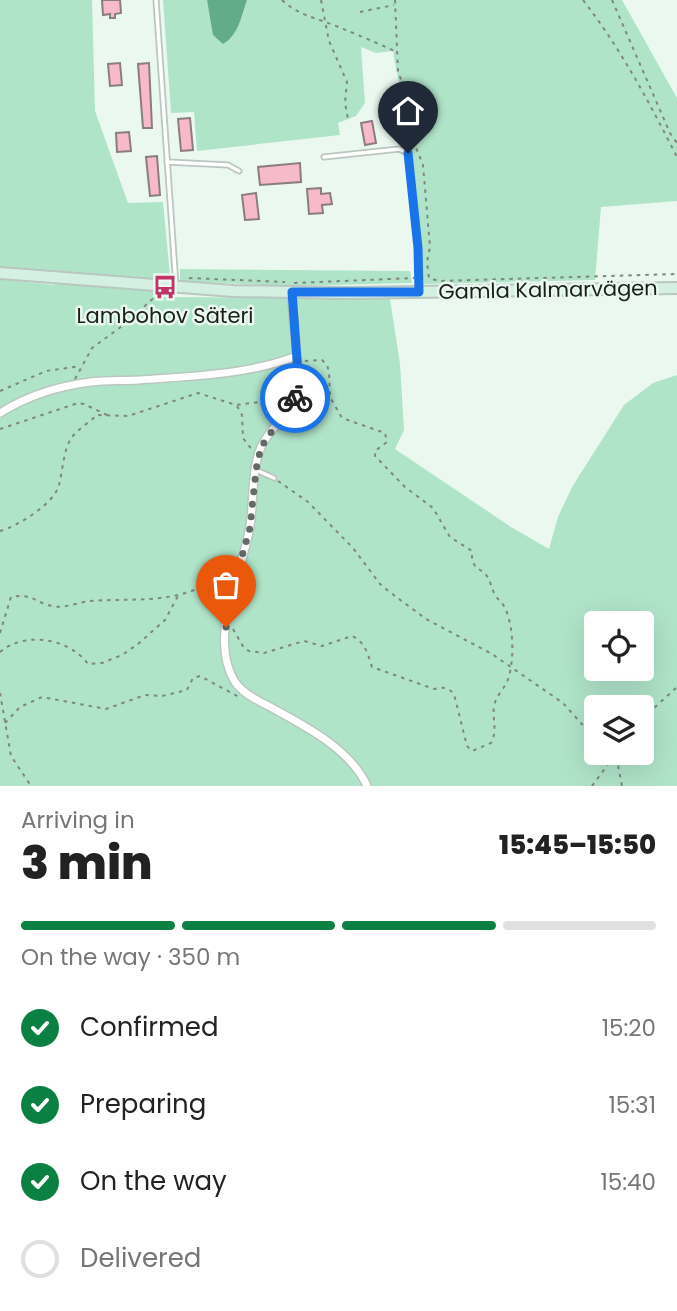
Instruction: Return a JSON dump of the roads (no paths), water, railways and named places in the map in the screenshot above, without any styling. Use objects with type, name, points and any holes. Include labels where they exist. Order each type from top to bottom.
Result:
[{"type":"street","name":"Gamla Kalmarvägen","points":[[0,273],[161,287],[176,283],[292,292],[677,288]]},
{"type":"street","points":[[292,292],[299,387],[295,398],[261,447],[250,528],[227,610],[228,664],[236,682],[244,691],[319,733],[357,769],[367,786]]},
{"type":"street","points":[[0,413],[19,401],[92,382],[251,370],[297,359]]},
{"type":"lane","points":[[156,0],[176,283]]},
{"type":"lane","name":"Gamla Kalmarvägen","points":[[324,157],[399,149],[408,153],[418,248],[419,292]]},
{"type":"lane","points":[[167,162],[229,165],[239,171]]},
{"type":"lane","points":[[256,470],[274,478]]},
{"type":"place","name":"Lambohov Säteri","points":[[165,287]]}]
